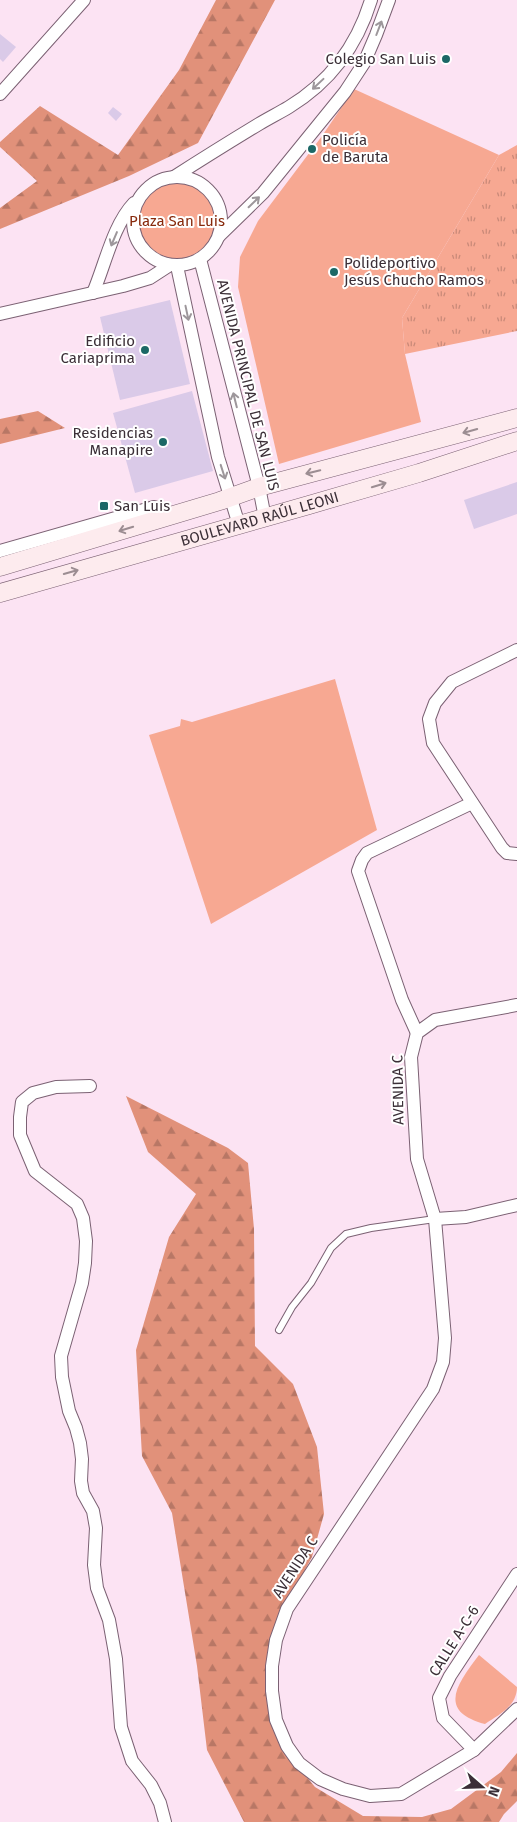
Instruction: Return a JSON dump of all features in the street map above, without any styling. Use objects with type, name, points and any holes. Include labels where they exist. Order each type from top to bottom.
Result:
[{"type":"main road","name":"BOULEVARD RAÚL LEONI","points":[[0,567],[173,515],[258,487],[517,418]]},
{"type":"main road","name":"BOULEVARD RAÚL LEONI","points":[[0,593],[419,473],[517,441]]},
{"type":"street","points":[[0,94],[84,0]]},
{"type":"street","points":[[93,293],[113,240],[132,204],[154,183],[174,177],[290,106],[318,83],[341,61],[350,48],[365,21],[371,0]]},
{"type":"street","points":[[0,314],[150,278],[174,266],[200,260],[212,249],[219,236],[263,193],[344,92],[368,56],[389,0]]},
{"type":"street","points":[[174,177],[184,177],[202,184],[215,198],[221,216],[219,236]]},
{"type":"street","points":[[140,198],[136,206],[133,223],[137,240],[147,254],[154,259],[174,266]]},
{"type":"street","name":"AVENIDA PRINCIPAL DE SAN LUIS","points":[[200,260],[265,518]]},
{"type":"street","points":[[174,266],[218,456],[239,525]]},
{"type":"street","points":[[0,551],[154,507],[173,515]]},
{"type":"street","points":[[517,650],[452,682],[435,703],[429,719],[433,743],[472,803],[507,854],[517,854]]},
{"type":"street","points":[[472,803],[367,853],[358,871],[402,1000],[417,1033],[436,1020],[517,1005]]},
{"type":"street","name":"AVENIDA C","points":[[417,1033],[410,1057],[417,1159],[436,1219],[445,1328],[443,1362],[433,1389],[286,1609],[276,1640],[272,1666],[272,1691],[276,1720],[286,1746],[299,1763],[320,1779],[343,1789],[370,1796],[401,1794],[474,1750],[517,1709]]},
{"type":"street","points":[[90,1086],[56,1087],[33,1093],[22,1102],[20,1135],[35,1171],[77,1204],[83,1218],[86,1263],[62,1356],[62,1377],[68,1411],[76,1428],[80,1444],[82,1487],[93,1511],[96,1528],[94,1565],[97,1588],[108,1620],[116,1659],[121,1727],[132,1761],[151,1785],[160,1803],[165,1822]]},
{"type":"street","points":[[436,1219],[466,1217],[517,1206]]},
{"type":"street","name":"CALLE A-C-6","points":[[474,1750],[443,1718],[439,1698],[450,1676],[517,1574]]},
{"type":"lane","points":[[279,1330],[292,1307],[311,1283],[331,1248],[346,1234],[371,1228],[436,1219]]},
{"type":"green space","points":[[216,0],[275,0],[198,143],[129,176],[0,229],[0,208],[37,181],[0,147],[0,142],[40,106],[118,155],[179,70]]},
{"type":"green space","name":"Polideportivo Jesús Chucho Ramos","points":[[354,89],[499,155],[402,318],[405,354],[421,422],[279,464],[238,287],[240,257],[258,221],[322,136]]},
{"type":"green space","points":[[517,145],[517,331],[405,354],[402,318],[499,155]]},
{"type":"green space","name":"Plaza San Luis","points":[[177,177],[194,180],[202,184],[214,196],[218,204],[221,221],[218,238],[214,246],[202,258],[194,262],[177,265],[160,262],[152,258],[140,246],[136,238],[133,221],[136,204],[140,196],[152,184],[160,180]]},
{"type":"green space","points":[[38,411],[65,428],[0,444],[0,419]]},
{"type":"green space","points":[[335,679],[377,830],[211,924],[149,735],[180,726],[181,719],[192,722]]},
{"type":"green space","points":[[126,1096],[228,1148],[248,1163],[254,1229],[255,1346],[293,1384],[317,1447],[324,1514],[312,1557],[284,1608],[270,1655],[281,1746],[315,1787],[363,1816],[422,1817],[451,1809],[501,1772],[517,1753],[517,1801],[499,1822],[244,1822],[207,1750],[197,1666],[172,1513],[142,1456],[136,1350],[169,1237],[196,1194],[148,1152]]},
{"type":"green space","points":[[479,1655],[517,1687],[511,1705],[485,1724],[460,1712],[456,1704],[459,1686]]},
{"type":"building","points":[[0,34],[16,47],[3,62],[0,59]]},
{"type":"building","points":[[113,107],[122,114],[116,121],[108,113]]},
{"type":"building","name":"Edificio Cariaprima","points":[[170,300],[190,384],[120,400],[100,317]]},
{"type":"building","name":"Residencias Manapire","points":[[192,391],[213,471],[135,493],[113,413]]},
{"type":"building","points":[[517,482],[517,514],[474,529],[464,500]]},
{"type":"place","name":"Colegio San Luis","points":[[446,59]]},
{"type":"place","name":"Policía de Baruta","points":[[312,149]]},
{"type":"place","name":"Polideportivo Jesús Chucho Ramos","points":[[334,272]]},
{"type":"place","name":"Edificio Cariaprima","points":[[145,350]]},
{"type":"place","name":"Residencias Manapire","points":[[163,442]]},
{"type":"place","name":"San Luis","points":[[104,506]]}]
